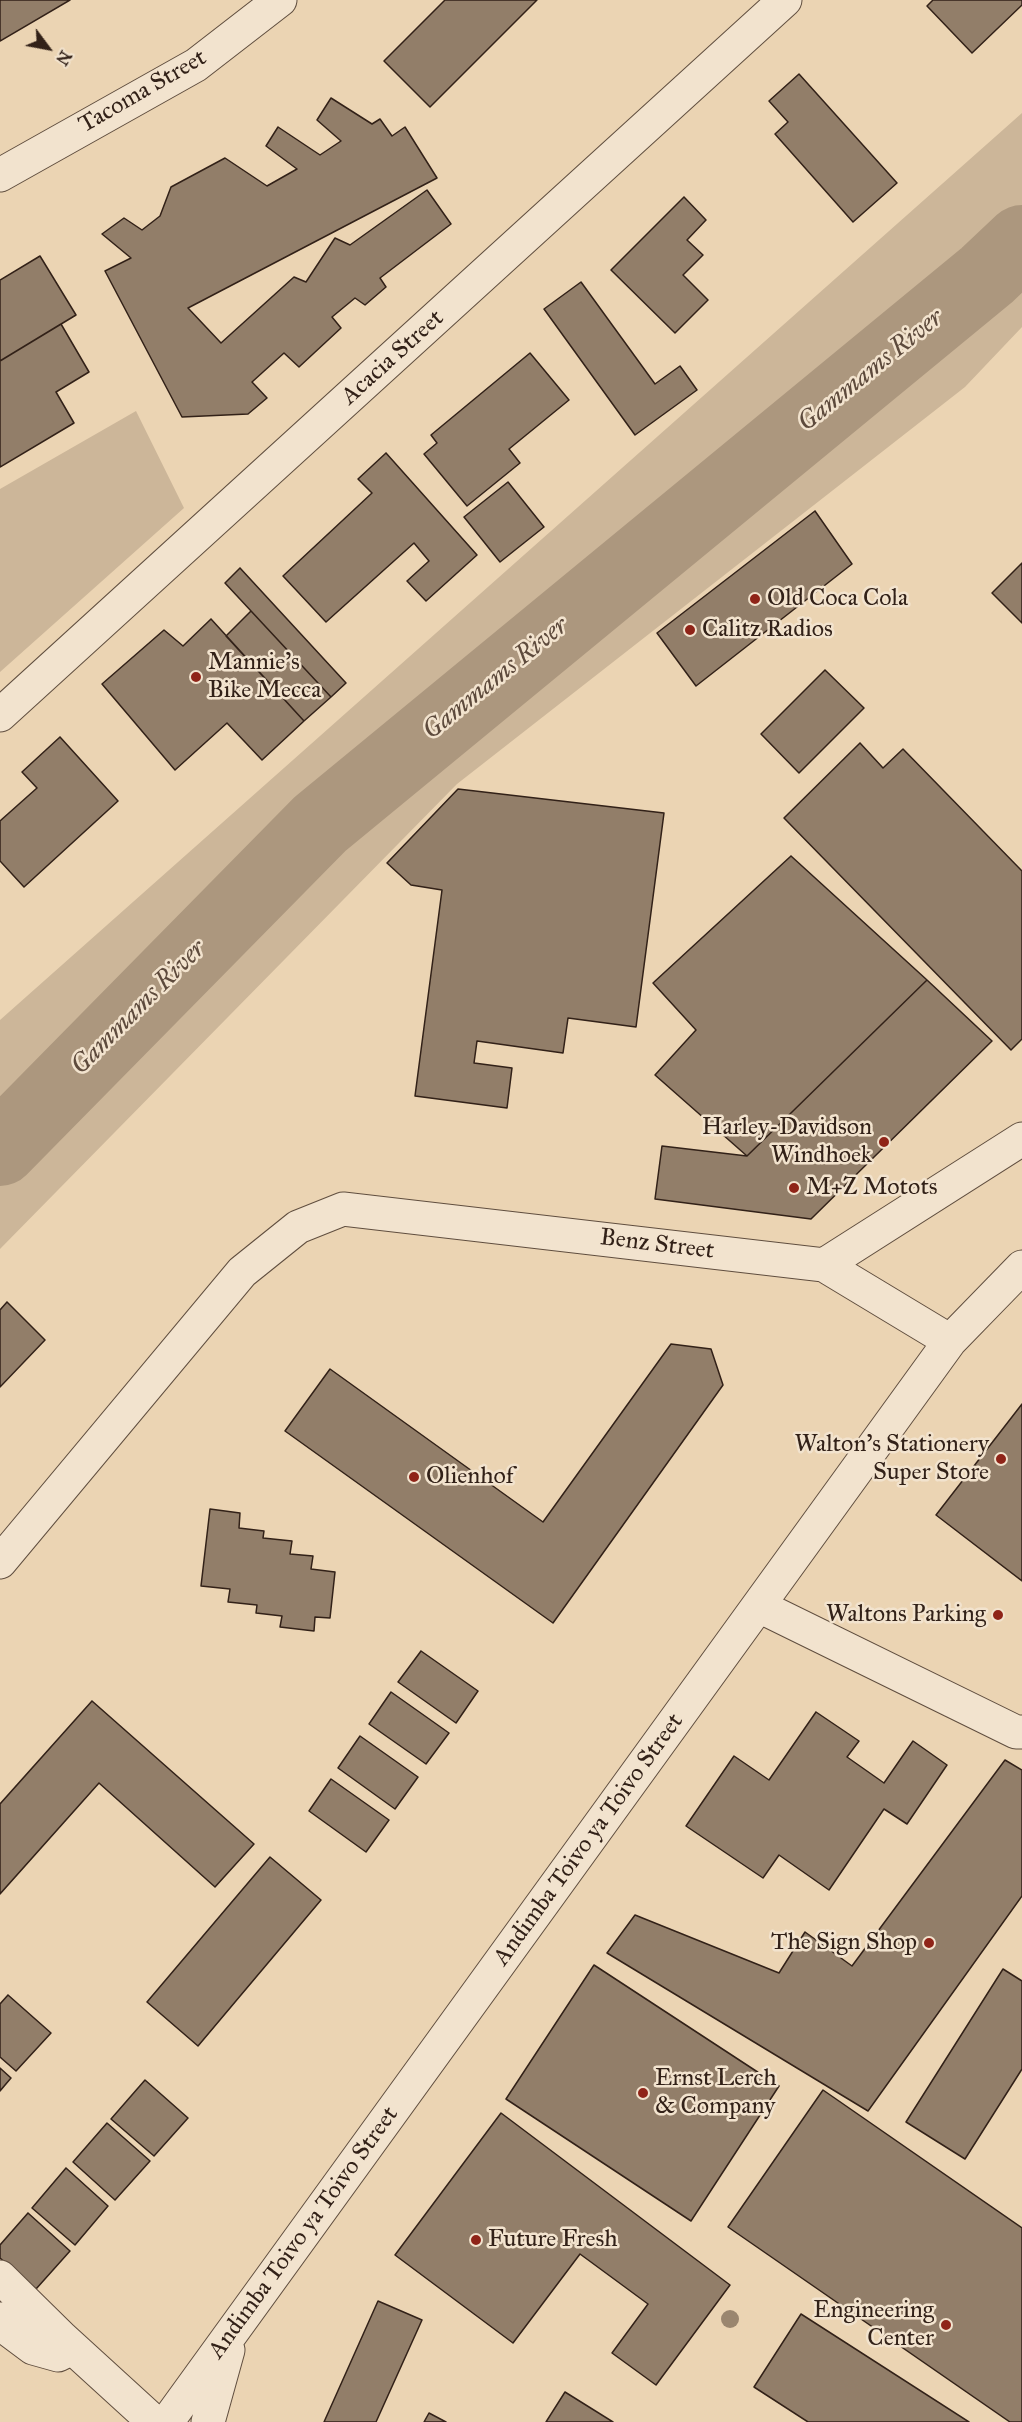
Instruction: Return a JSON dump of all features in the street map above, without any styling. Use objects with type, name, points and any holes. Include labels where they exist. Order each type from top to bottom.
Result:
[{"type":"street","name":"Tacoma Street","points":[[0,174],[196,65],[280,0]]},
{"type":"street","name":"Acacia Street","points":[[0,715],[785,0]]},
{"type":"street","points":[[824,1265],[1022,1139]]},
{"type":"street","name":"Benz Street","points":[[0,1562],[242,1272],[298,1227],[343,1209],[824,1265],[950,1341]]},
{"type":"street","name":"Andimba Toivo ya Toivo Street","points":[[167,2422],[950,1341],[1022,1267]]},
{"type":"street","points":[[759,1606],[1019,1732]]},
{"type":"street","points":[[0,2277],[72,2348],[154,2422]]},
{"type":"street","points":[[0,2319],[9,2330],[33,2348],[58,2355],[72,2348]]},
{"type":"street","points":[[208,2422],[235,2328]]},
{"type":"shaded area","points":[[1022,113],[1022,327],[965,387],[457,784],[0,1249],[0,1020]]},
{"type":"shaded area","points":[[136,411],[184,508],[0,672],[0,489]]},
{"type":"building","points":[[0,0],[70,0],[0,41]]},
{"type":"building","points":[[445,0],[537,0],[430,107],[384,61]]},
{"type":"building","points":[[933,0],[1022,0],[1022,5],[972,53],[927,6]]},
{"type":"building","points":[[799,74],[897,183],[853,222],[775,134],[788,122],[769,101]]},
{"type":"building","points":[[331,98],[372,124],[380,119],[392,136],[405,127],[437,178],[188,308],[221,343],[294,277],[306,282],[335,238],[350,245],[427,190],[451,224],[380,278],[386,287],[365,305],[355,298],[332,317],[341,328],[299,367],[284,353],[252,382],[267,398],[248,414],[182,417],[105,271],[131,258],[102,234],[124,218],[142,230],[160,216],[171,187],[225,158],[267,186],[297,169],[266,146],[278,127],[320,155],[341,141],[317,120]]},
{"type":"building","points":[[684,197],[706,220],[687,240],[703,255],[683,275],[708,300],[675,333],[611,270]]},
{"type":"building","points":[[40,256],[76,315],[0,361],[0,280]]},
{"type":"building","points":[[581,282],[655,384],[680,366],[697,390],[635,435],[544,309]]},
{"type":"building","points":[[61,324],[89,372],[56,392],[74,423],[0,467],[0,361]]},
{"type":"building","points":[[530,353],[569,400],[509,449],[520,463],[467,506],[424,454],[437,443],[431,435]]},
{"type":"building","points":[[386,453],[477,555],[426,601],[407,581],[429,561],[414,543],[326,622],[283,576],[372,493],[358,479]]},
{"type":"building","points":[[508,482],[544,527],[500,562],[464,517]]},
{"type":"building","name":"Old Coca Cola","points":[[815,511],[852,564],[696,686],[657,633]]},
{"type":"building","points":[[1022,563],[1022,623],[992,593]]},
{"type":"building","points":[[240,568],[346,683],[331,697],[225,583]]},
{"type":"building","points":[[251,611],[331,697],[304,721],[226,636]]},
{"type":"building","points":[[211,619],[304,721],[262,760],[227,723],[175,770],[102,684],[164,630],[183,646]]},
{"type":"building","points":[[825,670],[864,708],[799,773],[761,734]]},
{"type":"building","points":[[60,737],[118,801],[24,887],[0,861],[0,821],[37,788],[22,772]]},
{"type":"building","points":[[860,743],[883,768],[903,749],[1022,871],[1022,1039],[1011,1050],[784,818]]},
{"type":"building","points":[[458,789],[664,813],[636,1027],[568,1018],[563,1053],[477,1041],[474,1063],[512,1068],[507,1108],[415,1096],[442,890],[411,885],[387,863]]},
{"type":"building","points":[[791,856],[927,980],[747,1156],[655,1075],[696,1030],[653,983]]},
{"type":"building","points":[[927,980],[992,1041],[811,1219],[655,1199],[662,1146],[747,1156]]},
{"type":"building","points":[[7,1302],[45,1340],[0,1387],[0,1310]]},
{"type":"building","name":"Olienhof","points":[[671,1344],[711,1349],[723,1385],[553,1623],[285,1431],[330,1369],[543,1522]]},
{"type":"building","name":"Walton's Stationery Super Store","points":[[1022,1404],[1022,1581],[936,1515]]},
{"type":"building","points":[[210,1509],[240,1513],[239,1528],[264,1531],[263,1538],[292,1541],[290,1554],[313,1556],[311,1569],[335,1572],[330,1618],[315,1617],[314,1631],[280,1627],[282,1616],[256,1613],[257,1605],[228,1602],[230,1589],[201,1586]]},
{"type":"building","points":[[421,1651],[478,1691],[456,1723],[398,1682]]},
{"type":"building","points":[[391,1692],[449,1733],[426,1764],[369,1724]]},
{"type":"building","points":[[92,1701],[254,1844],[215,1887],[99,1783],[0,1894],[0,1804]]},
{"type":"building","points":[[816,1712],[859,1741],[847,1757],[884,1783],[913,1741],[947,1765],[907,1824],[884,1809],[829,1890],[779,1855],[763,1878],[686,1826],[734,1756],[769,1780]]},
{"type":"building","points":[[360,1736],[418,1777],[395,1809],[338,1768]]},
{"type":"building","name":"The Sign Shop","points":[[1005,1760],[1022,1770],[1022,1896],[868,2111],[607,1953],[635,1915],[779,1973],[805,1932],[852,1966]]},
{"type":"building","points":[[331,1779],[389,1820],[366,1852],[309,1811]]},
{"type":"building","points":[[270,1857],[321,1900],[198,2046],[147,2002]]},
{"type":"building","name":"Ernst Lerch & Company","points":[[594,1965],[779,2086],[691,2221],[506,2099]]},
{"type":"building","points":[[1003,1969],[1022,1981],[1022,2069],[965,2159],[906,2122]]},
{"type":"building","points":[[8,1995],[51,2033],[16,2071],[0,2057],[0,2004]]},
{"type":"building","points":[[0,2068],[11,2078],[0,2091]]},
{"type":"building","points":[[145,2080],[188,2118],[154,2156],[111,2119]]},
{"type":"building","name":"Engineering Center","points":[[823,2090],[1022,2228],[1022,2422],[1010,2422],[728,2227]]},
{"type":"building","points":[[501,2113],[730,2285],[656,2385],[612,2353],[648,2304],[580,2254],[513,2343],[395,2255]]},
{"type":"building","points":[[107,2123],[150,2161],[115,2200],[73,2162]]},
{"type":"building","points":[[66,2168],[108,2206],[75,2245],[32,2208]]},
{"type":"building","points":[[28,2213],[70,2251],[36,2289],[0,2258],[0,2245]]},
{"type":"building","points":[[378,2301],[422,2320],[376,2422],[324,2422]]},
{"type":"building","points":[[801,2314],[969,2422],[808,2422],[754,2387]]},
{"type":"building","points":[[565,2392],[613,2422],[546,2422]]},
{"type":"building","points":[[429,2413],[446,2422],[424,2422]]},
{"type":"waterway","name":"Gammams River","points":[[0,1149],[320,824],[987,275],[1022,242]]},
{"type":"place","name":"Old Coca Cola","points":[[755,599]]},
{"type":"place","name":"Calitz Radios","points":[[690,630]]},
{"type":"place","name":"Mannie's Bike Mecca","points":[[196,677]]},
{"type":"place","name":"Harley-Davidson Windhoek","points":[[884,1142]]},
{"type":"place","name":"M+Z Motots","points":[[794,1188]]},
{"type":"place","name":"Walton's Stationery Super Store","points":[[1001,1459]]},
{"type":"place","name":"Olienhof","points":[[414,1477]]},
{"type":"place","name":"Waltons Parking","points":[[998,1615]]},
{"type":"place","name":"The Sign Shop","points":[[929,1943]]},
{"type":"place","name":"Ernst Lerch & Company","points":[[643,2093]]},
{"type":"place","name":"Future Fresh","points":[[476,2240]]},
{"type":"place","name":"Engineering Center","points":[[946,2325]]}]
